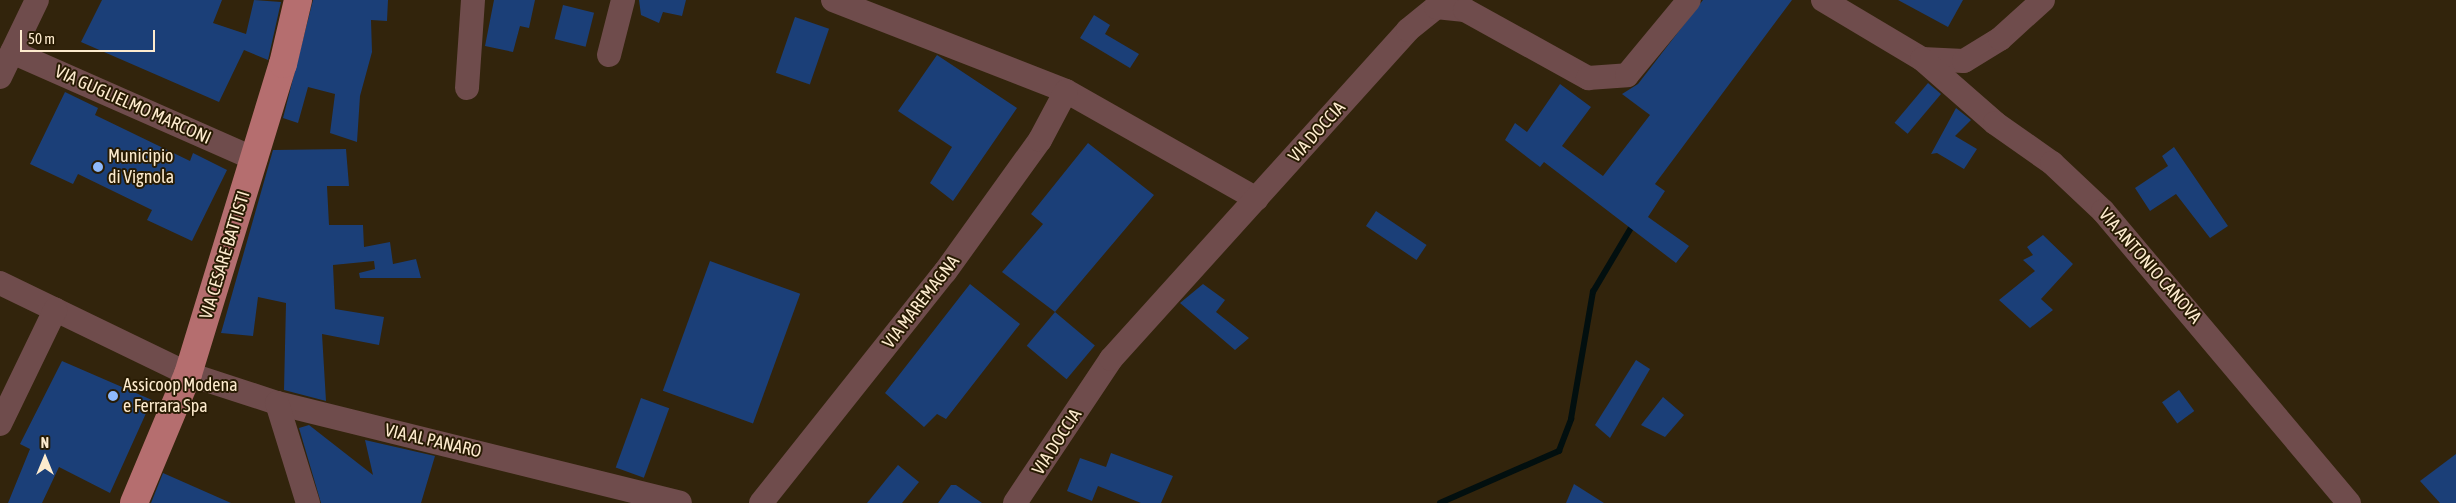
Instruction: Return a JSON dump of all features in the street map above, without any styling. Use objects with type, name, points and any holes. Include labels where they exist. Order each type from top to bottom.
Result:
[{"type":"main road","name":"VIA CESARE BATTISTI","points":[[134,503],[188,374],[255,159],[298,0]]},
{"type":"street","points":[[0,77],[37,0]]},
{"type":"street","points":[[467,88],[473,0]]},
{"type":"street","points":[[609,55],[623,0]]},
{"type":"street","points":[[833,0],[1066,90],[1257,199]]},
{"type":"street","name":"VIA DOCCIA","points":[[1016,503],[1111,359],[1408,30],[1436,7],[1466,10],[1588,78],[1626,75],[1689,0]]},
{"type":"street","points":[[1823,0],[1922,59],[1964,61],[2000,39],[2042,0]]},
{"type":"street","name":"VIA GUGLIELMO MARCONI","points":[[12,52],[255,159]]},
{"type":"street","name":"VIA ANTONIO CANOVA","points":[[1922,59],[1995,123],[2052,162],[2103,211],[2349,503]]},
{"type":"street","name":"VIA MAREMAGNA","points":[[760,503],[945,272],[1040,140],[1066,90]]},
{"type":"street","name":"VIA AL PANARO","points":[[0,282],[188,374],[277,404],[680,503]]},
{"type":"street","points":[[0,424],[55,310]]},
{"type":"street","points":[[277,404],[308,503]]},
{"type":"building","points":[[102,0],[222,0],[213,23],[246,34],[254,0],[281,2],[268,60],[244,50],[219,102],[81,42]]},
{"type":"building","points":[[313,0],[388,0],[387,21],[371,20],[372,52],[360,96],[357,142],[330,133],[335,94],[308,87],[298,123],[283,118]]},
{"type":"building","points":[[494,0],[535,0],[529,28],[520,26],[513,52],[485,46]]},
{"type":"building","points":[[639,0],[686,0],[682,16],[663,12],[659,23],[641,15]]},
{"type":"building","points":[[1703,0],[1792,0],[1655,184],[1665,191],[1648,217],[1689,246],[1676,263],[1544,162],[1540,167],[1505,140],[1515,123],[1527,132],[1560,84],[1591,107],[1562,146],[1603,176],[1650,115],[1622,94],[1638,84]]},
{"type":"building","points":[[1898,0],[1963,0],[1948,27]]},
{"type":"building","points":[[563,5],[594,13],[586,47],[555,39]]},
{"type":"building","points":[[1094,15],[1110,25],[1105,34],[1139,54],[1130,68],[1080,38]]},
{"type":"building","points":[[795,17],[829,29],[810,85],[776,73]]},
{"type":"building","points":[[937,55],[1017,108],[953,201],[930,183],[952,147],[898,111]]},
{"type":"building","points":[[1928,83],[1941,94],[1908,134],[1895,123]]},
{"type":"building","name":"Municipio di Vignola","points":[[65,92],[98,108],[95,115],[190,161],[193,153],[227,170],[192,241],[147,220],[152,210],[78,174],[73,184],[30,164]]},
{"type":"building","points":[[1956,108],[1971,120],[1955,136],[1977,149],[1964,169],[1937,153],[1931,154]]},
{"type":"building","points":[[1088,143],[1154,195],[1055,312],[1002,272],[1043,224],[1031,214]]},
{"type":"building","points":[[2174,147],[2228,226],[2210,238],[2176,194],[2150,211],[2135,188],[2168,166],[2162,156]]},
{"type":"building","points":[[346,149],[349,186],[327,186],[329,225],[363,225],[364,247],[390,242],[393,264],[416,259],[421,278],[360,278],[359,273],[375,269],[374,261],[333,265],[335,309],[384,317],[379,345],[322,334],[326,401],[284,390],[286,303],[258,297],[253,336],[221,333],[273,150]]},
{"type":"building","points":[[1376,211],[1427,245],[1417,260],[1366,226]]},
{"type":"building","points":[[2043,235],[2073,264],[2041,299],[2053,310],[2030,328],[1999,300],[2035,271],[2023,260],[2033,255],[2027,247]]},
{"type":"building","points":[[710,261],[800,294],[753,424],[663,391]]},
{"type":"building","points":[[970,284],[1020,324],[946,419],[937,414],[924,427],[885,393]]},
{"type":"building","points":[[1203,284],[1225,300],[1216,312],[1249,338],[1235,350],[1180,303]]},
{"type":"building","points":[[1055,312],[1095,345],[1067,379],[1027,346]]},
{"type":"building","points":[[1636,360],[1650,369],[1610,438],[1595,425]]},
{"type":"building","points":[[62,361],[152,400],[110,493],[59,467],[42,503],[8,503],[30,449],[20,444]]},
{"type":"building","points":[[2179,390],[2194,411],[2177,423],[2162,402]]},
{"type":"building","points":[[1663,397],[1684,415],[1665,437],[1641,425]]},
{"type":"building","points":[[641,398],[669,408],[644,478],[616,468]]},
{"type":"building","points":[[309,425],[373,475],[365,440],[435,456],[421,503],[321,503],[299,428]]},
{"type":"building","points":[[1111,453],[1173,476],[1161,503],[1141,503],[1098,486],[1092,501],[1067,491],[1080,458],[1106,467]]},
{"type":"building","points":[[2456,454],[2456,503],[2440,503],[2420,481]]},
{"type":"building","points":[[898,465],[919,482],[902,503],[867,503]]},
{"type":"building","points":[[163,473],[231,503],[151,503]]},
{"type":"building","points":[[1574,484],[1604,503],[1566,503]]},
{"type":"building","points":[[951,485],[956,485],[982,503],[938,503]]},
{"type":"waterway","points":[[1440,503],[1559,451],[1571,419],[1593,292],[1631,228]]},
{"type":"place","name":"Municipio di Vignola","points":[[98,167]]},
{"type":"place","name":"Assicoop Modena e Ferrara Spa","points":[[113,396]]}]
